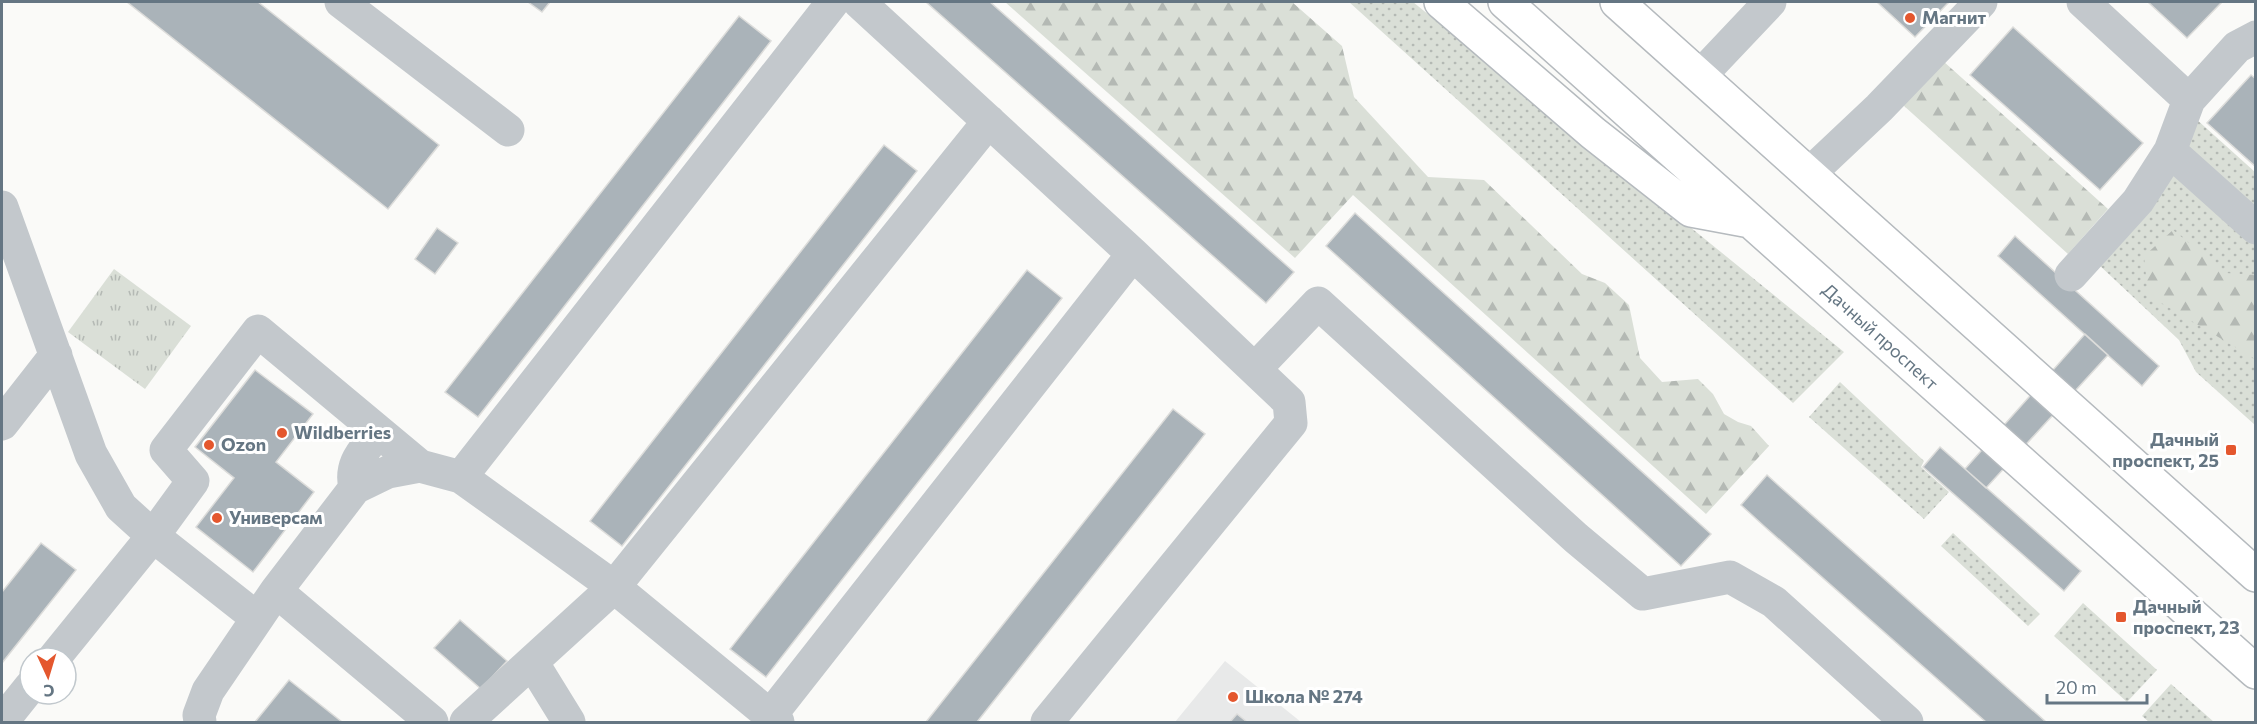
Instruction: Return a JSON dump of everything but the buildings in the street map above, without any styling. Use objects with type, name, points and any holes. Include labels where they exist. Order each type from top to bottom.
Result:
[{"type":"main road","points":[[1441,2],[1593,133],[1691,210],[1751,222]]},
{"type":"main road","name":"Дачный проспект","points":[[1505,2],[2256,672]]},
{"type":"main road","points":[[1617,2],[2256,575]]},
{"type":"lane","points":[[341,2],[508,130]]},
{"type":"lane","points":[[461,477],[833,2]]},
{"type":"lane","points":[[859,2],[1133,254],[1288,402],[1291,423],[1047,723]]},
{"type":"lane","points":[[1700,76],[1770,2]]},
{"type":"lane","points":[[1809,174],[1879,108],[1981,2]]},
{"type":"lane","points":[[2083,2],[2189,100]]},
{"type":"lane","points":[[2071,275],[2138,201],[2170,151],[2189,100],[2237,47],[2256,37]]},
{"type":"lane","points":[[466,723],[614,587],[989,121]]},
{"type":"lane","points":[[2170,151],[2256,228]]},
{"type":"lane","points":[[2,207],[91,454],[121,507],[153,536],[257,618]]},
{"type":"lane","points":[[64,646],[153,536],[193,481],[166,450],[258,331],[420,466],[461,477],[614,587],[774,719],[1133,254]]},
{"type":"lane","points":[[1256,369],[1318,303],[1576,538],[1643,594],[1730,577],[1774,602],[1907,723]]},
{"type":"lane","points":[[2,424],[56,356]]},
{"type":"lane","points":[[355,488],[352,476],[354,465],[378,432]]},
{"type":"lane","points":[[200,723],[198,715],[208,691],[276,591],[355,488],[388,472],[420,466]]},
{"type":"lane","points":[[276,591],[432,723]]},
{"type":"lane","points":[[532,662],[569,723]]},
{"type":"lane","points":[[2,722],[18,702]]},
{"type":"shaded area","name":"Школа № 274","points":[[1225,661],[1301,722],[1175,722]]},
{"type":"green space","points":[[1005,2],[1292,2],[1342,46],[1354,97],[1428,177],[1484,180],[1582,274],[1605,283],[1629,305],[1640,358],[1662,382],[1698,379],[1713,394],[1724,414],[1751,426],[1769,446],[1706,514],[1353,195],[1295,258]]},
{"type":"green space","points":[[1349,2],[1413,2],[1844,352],[1793,403]]},
{"type":"green space","points":[[1943,61],[2108,209],[2068,254],[1903,105]]},
{"type":"green space","points":[[2195,118],[2255,172],[2255,425],[2196,372],[2179,340],[2098,264]]},
{"type":"green space","points":[[2173,230],[2226,273],[2255,275],[2255,359],[2148,295],[2144,256]]},
{"type":"green space","points":[[114,269],[191,326],[145,389],[68,332]]},
{"type":"green space","points":[[1840,382],[1924,461],[1921,467],[1949,492],[1924,519],[1809,417]]},
{"type":"green space","points":[[1953,533],[2040,614],[2028,626],[1941,546]]},
{"type":"green space","points":[[2083,603],[2157,670],[2127,702],[2054,636]]},
{"type":"green space","points":[[2171,684],[2214,722],[2149,722],[2142,716]]},
{"type":"place","name":"Магнит","points":[[1910,18]]},
{"type":"place","name":"Wildberries","points":[[282,433]]},
{"type":"place","name":"Ozon","points":[[209,445]]},
{"type":"place","name":"Дачный проспект, 25","points":[[2231,450]]},
{"type":"place","name":"Универсам","points":[[217,518]]},
{"type":"place","name":"Дачный проспект, 23","points":[[2121,617]]},
{"type":"place","name":"Школа № 274","points":[[1233,697]]}]
